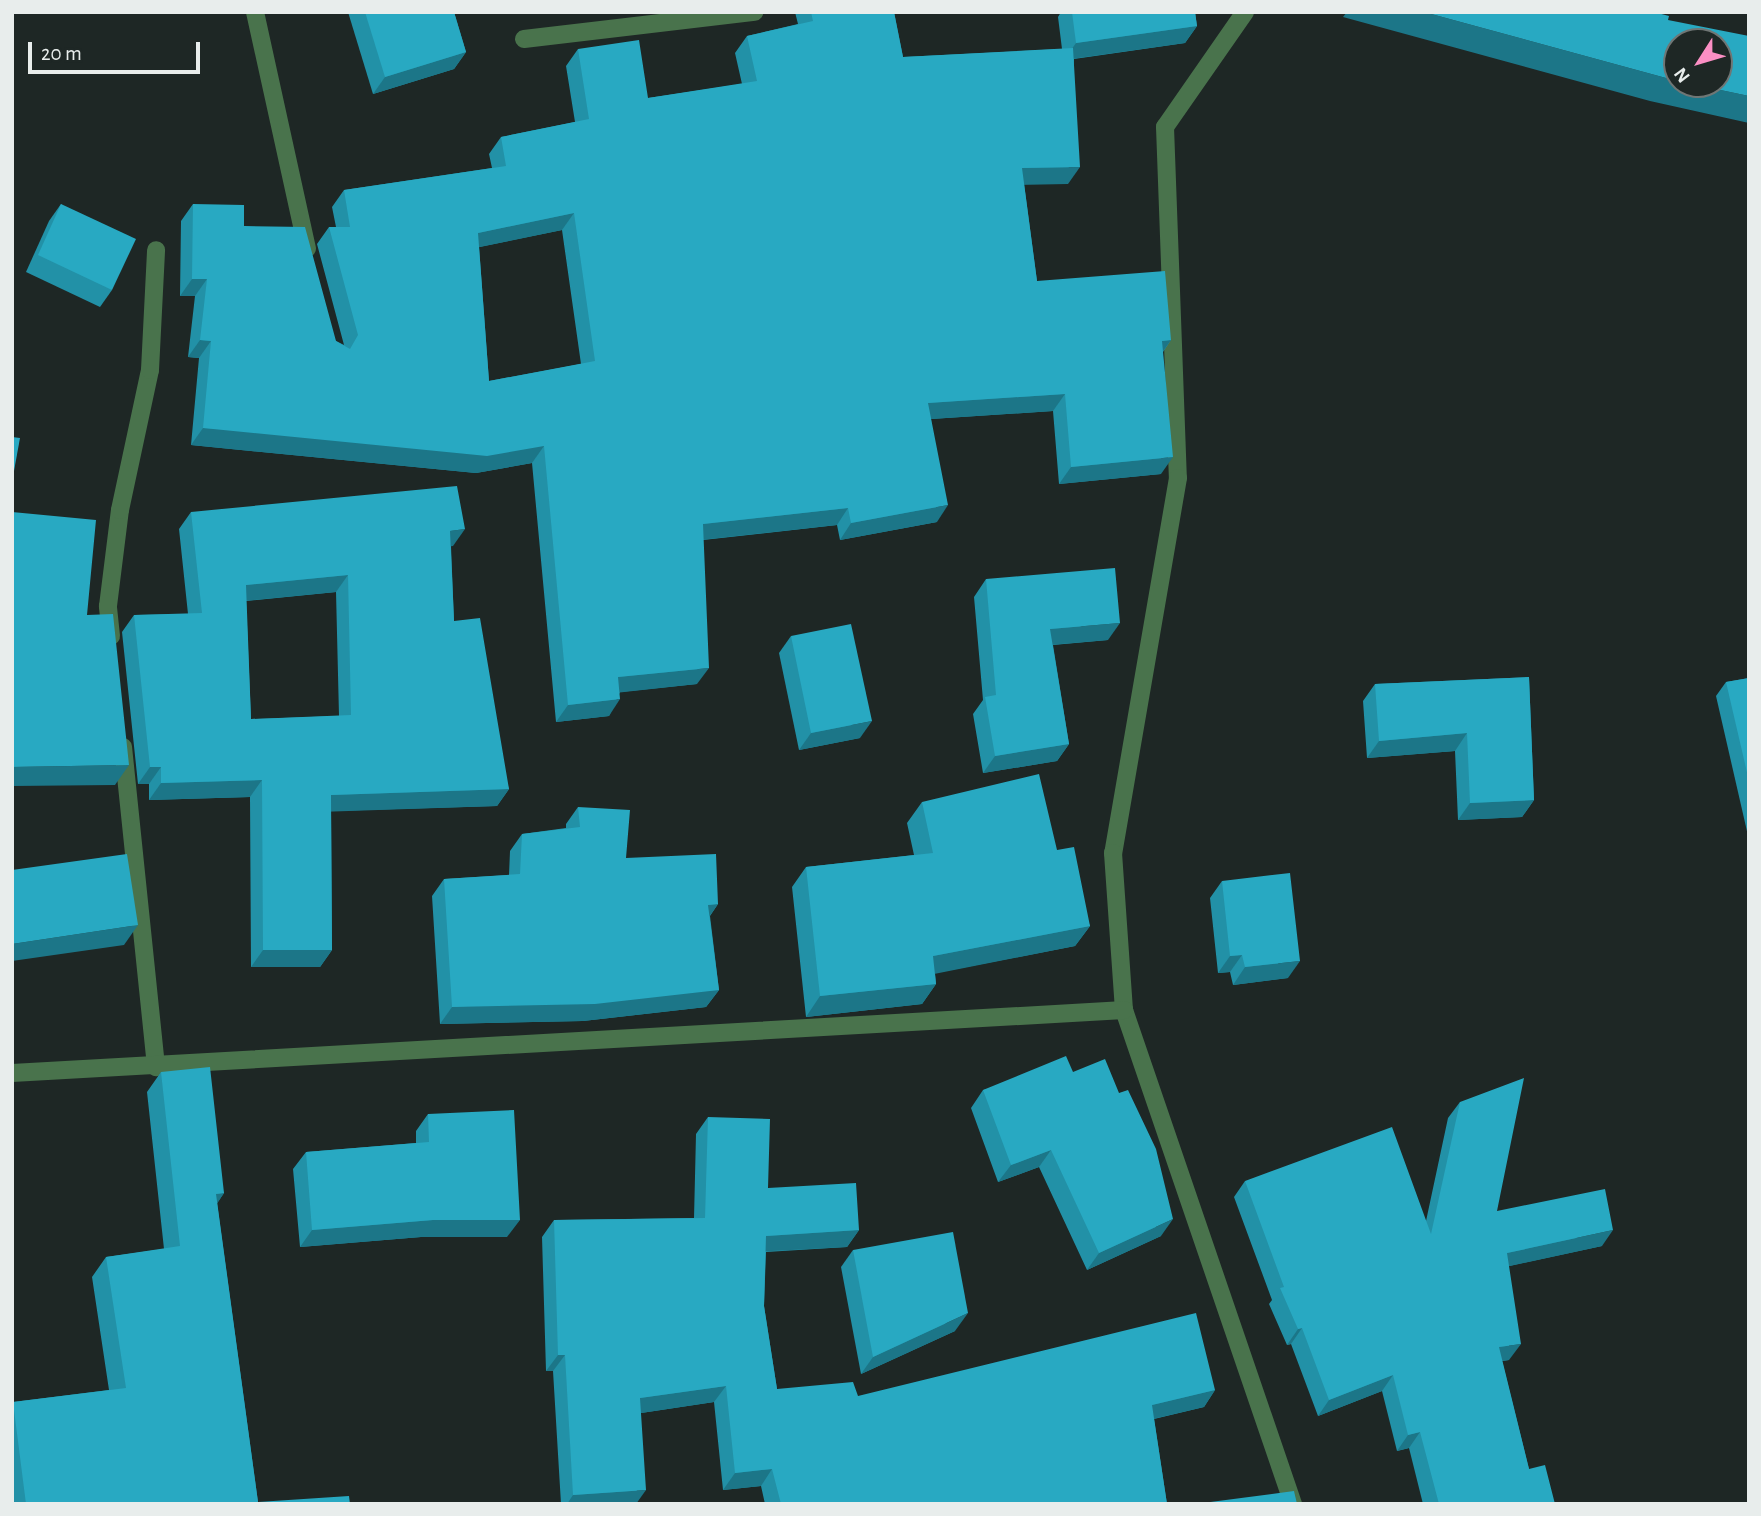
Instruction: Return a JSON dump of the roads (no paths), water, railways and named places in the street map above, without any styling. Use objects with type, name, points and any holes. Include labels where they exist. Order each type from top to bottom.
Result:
[{"type":"street","points":[[255,12],[311,265]]},
{"type":"street","points":[[524,39],[754,12]]},
{"type":"street","points":[[1245,12],[1165,127],[1178,478],[1113,853],[1124,1010],[1293,1504]]},
{"type":"street","points":[[113,658],[108,606],[120,510],[150,370],[156,250]]},
{"type":"street","points":[[120,724],[156,1067]]},
{"type":"street","points":[[12,1073],[156,1067],[1124,1010]]}]
